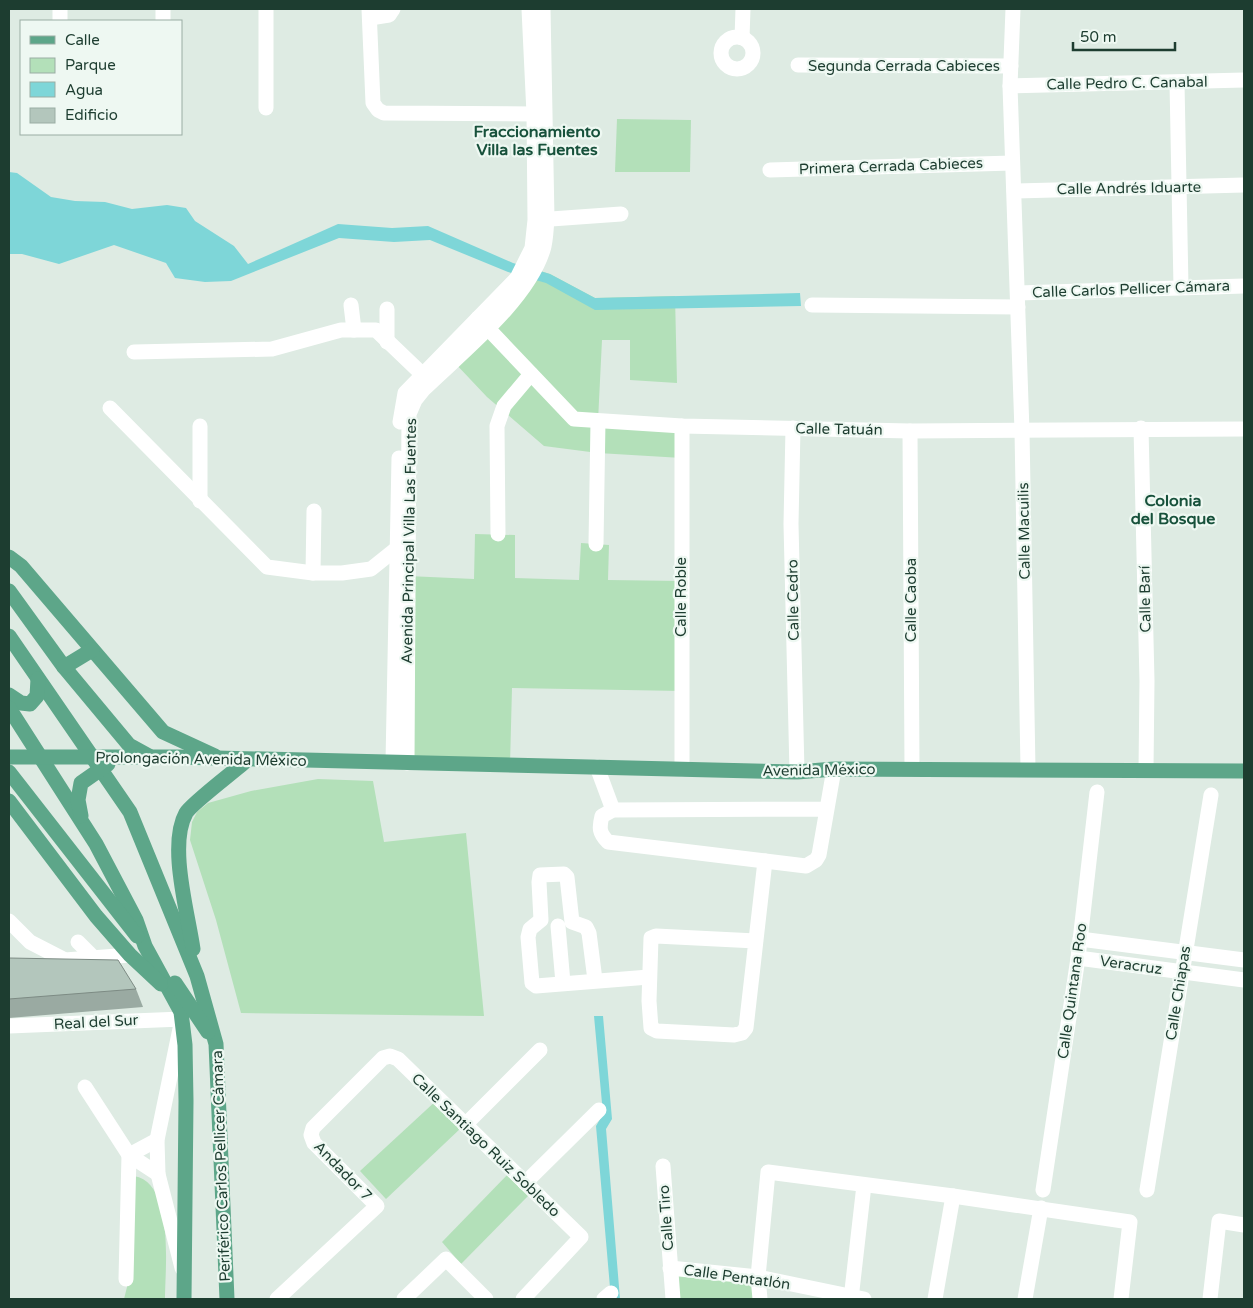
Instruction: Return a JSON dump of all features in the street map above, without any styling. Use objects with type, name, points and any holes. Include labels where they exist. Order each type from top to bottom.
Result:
[{"type":"main road","points":[[9,557],[21,566],[163,732],[221,759]]},
{"type":"main road","points":[[9,591],[64,667],[129,745],[152,757]]},
{"type":"main road","name":"Periférico Carlos Pellicer Cámara","points":[[9,636],[130,812],[197,976],[216,1044],[227,1299]]},
{"type":"main road","points":[[64,667],[92,650]]},
{"type":"main road","points":[[9,694],[21,703],[30,704],[36,696],[38,679]]},
{"type":"main road","points":[[9,708],[40,759],[83,823],[122,892],[136,920],[145,946],[174,996],[184,1012],[216,1044]]},
{"type":"main road","points":[[66,758],[72,744],[71,726]]},
{"type":"main road","name":"Prolongación Avenida México","points":[[9,757],[66,758],[96,763],[118,757],[400,762]]},
{"type":"main road","points":[[197,976],[179,864],[178,834],[187,812],[247,760]]},
{"type":"main road","name":"Avenida México","points":[[400,762],[797,772],[834,769],[1244,771]]},
{"type":"main road","points":[[83,823],[78,800],[81,783],[96,763]]},
{"type":"main road","points":[[9,772],[145,946],[184,1012],[186,1101],[184,1299]]},
{"type":"main road","points":[[9,801],[96,916],[130,955],[174,996]]},
{"type":"main road","points":[[96,916],[122,892]]},
{"type":"main road","points":[[184,1275],[192,1299]]},
{"type":"street","points":[[266,9],[266,108]]},
{"type":"street","points":[[393,9],[389,15],[369,14],[373,103],[378,110],[384,113],[534,114]]},
{"type":"street","name":"Avenida Principal Villa Las Fuentes","points":[[529,9],[541,220]]},
{"type":"street","name":"Avenida Principal Villa Las Fuentes","points":[[400,762],[409,414],[415,400],[482,323],[518,278],[532,248],[541,220],[543,9]]},
{"type":"street","points":[[742,38],[743,9]]},
{"type":"street","name":"Calle Macuilis","points":[[1013,9],[1010,86],[1022,431],[1028,769]]},
{"type":"street","name":"Segunda Cerrada Cabieces","points":[[798,65],[1011,66]]},
{"type":"street","name":"Calle Pedro C. Canabal","points":[[1010,86],[1244,80]]},
{"type":"street","points":[[1177,83],[1181,287]]},
{"type":"street","name":"Primera Cerrada Cabieces","points":[[770,170],[1012,163]]},
{"type":"street","name":"Calle Andrés Iduarte","points":[[1014,191],[1244,185]]},
{"type":"street","points":[[541,220],[621,214]]},
{"type":"street","name":"Calle Carlos Pellicer Cámara","points":[[812,305],[1018,300],[1181,287],[1244,286]]},
{"type":"street","points":[[351,305],[354,330]]},
{"type":"street","points":[[387,309],[387,342]]},
{"type":"street","name":"Avenida Principal Villa Las Fuentes","points":[[400,762],[396,549],[400,412],[405,393],[422,374],[482,323]]},
{"type":"street","name":"Calle Tatuán","points":[[482,323],[574,419],[682,426],[910,431],[1142,428],[1244,429]]},
{"type":"street","points":[[134,352],[272,349],[341,330],[376,330],[422,374]]},
{"type":"street","points":[[498,534],[497,426],[504,406],[531,374]]},
{"type":"street","points":[[110,408],[263,565],[313,573],[342,573],[371,569],[396,549]]},
{"type":"street","points":[[596,544],[598,421]]},
{"type":"street","points":[[200,426],[200,501]]},
{"type":"street","name":"Calle Roble","points":[[682,426],[682,769]]},
{"type":"street","name":"Calle Cedro","points":[[793,428],[791,524],[797,772]]},
{"type":"street","name":"Calle Barí","points":[[1142,428],[1146,770]]},
{"type":"street","name":"Calle Caoba","points":[[910,431],[912,769]]},
{"type":"street","points":[[313,573],[314,511]]},
{"type":"street","points":[[596,767],[613,810]]},
{"type":"street","points":[[826,809],[613,810],[602,816],[599,826],[601,836],[608,842],[806,866],[816,860],[834,769]]},
{"type":"street","name":"Calle Quintana Roo","points":[[1043,1190],[1078,958],[1097,792]]},
{"type":"street","name":"Calle Chiapas","points":[[1147,1190],[1184,952],[1211,795]]},
{"type":"street","points":[[756,941],[656,936],[651,938],[649,977],[651,1028],[657,1031],[734,1035],[746,1028],[756,941],[765,861]]},
{"type":"street","points":[[563,983],[568,880],[564,874],[540,875],[540,920],[530,929],[528,937],[532,983],[536,986],[649,977]]},
{"type":"street","points":[[540,920],[586,927],[589,933],[595,980]]},
{"type":"street","points":[[9,921],[30,942],[65,960]]},
{"type":"street","name":"Veracruz","points":[[1080,939],[1244,960]]},
{"type":"street","points":[[78,942],[94,958]]},
{"type":"street","points":[[38,962],[130,955]]},
{"type":"street","name":"Veracruz","points":[[1078,958],[1244,980]]},
{"type":"street","points":[[184,1012],[157,1140],[158,1174],[184,1275]]},
{"type":"street","name":"Real del Sur","points":[[9,1026],[184,1012]]},
{"type":"street","points":[[465,1125],[540,1050]]},
{"type":"street","name":"Calle Santiago Ruiz Sobledo","points":[[311,1135],[313,1128],[383,1058],[390,1056],[398,1059],[581,1237],[524,1299]]},
{"type":"street","points":[[85,1087],[129,1155],[158,1174]]},
{"type":"street","points":[[525,1183],[599,1110]]},
{"type":"street","name":"Andador 7","points":[[278,1299],[377,1206],[314,1143],[311,1135]]},
{"type":"street","points":[[129,1155],[157,1140]]},
{"type":"street","points":[[126,1279],[129,1155]]},
{"type":"street","name":"Calle Tiro","points":[[663,1166],[673,1299]]},
{"type":"street","points":[[760,1299],[758,1278],[768,1172],[1041,1208],[1130,1222],[1121,1299]]},
{"type":"street","points":[[856,1299],[864,1185]]},
{"type":"street","points":[[934,1299],[953,1196]]},
{"type":"street","points":[[1025,1299],[1041,1208]]},
{"type":"street","points":[[1210,1299],[1219,1221],[1244,1225]]},
{"type":"street","points":[[404,1299],[446,1259],[486,1299]]},
{"type":"street","name":"Calle Pentatlón","points":[[670,1268],[758,1278],[856,1299]]},
{"type":"green space","points":[[617,119],[691,120],[690,172],[615,172]]},
{"type":"green space","points":[[534,269],[550,274],[595,298],[675,296],[677,383],[630,380],[630,340],[602,340],[598,421],[682,426],[682,458],[598,453],[544,446],[487,397],[453,361]]},
{"type":"green space","points":[[475,534],[515,535],[515,578],[579,580],[581,543],[609,545],[608,580],[681,581],[681,691],[512,688],[510,765],[407,763],[408,576],[474,579]]},
{"type":"green space","points":[[318,779],[373,781],[384,842],[466,833],[484,1016],[241,1013],[216,920],[190,840],[192,822],[197,812],[208,803],[251,791]]},
{"type":"green space","points":[[438,1099],[462,1127],[386,1199],[360,1171]]},
{"type":"green space","points":[[509,1173],[530,1194],[461,1264],[442,1242]]},
{"type":"green space","points":[[134,1176],[147,1182],[156,1194],[162,1210],[166,1248],[165,1299],[124,1299],[127,1287]]},
{"type":"green space","points":[[670,1268],[758,1277],[760,1299],[673,1299]]},
{"type":"water","points":[[9,172],[17,173],[51,197],[75,201],[105,202],[132,209],[167,205],[186,208],[195,221],[234,246],[248,264],[338,224],[392,228],[428,226],[513,263],[550,274],[595,298],[800,293],[801,306],[595,310],[546,283],[508,272],[430,240],[394,242],[339,238],[231,281],[205,282],[175,278],[166,263],[114,245],[59,264],[22,254],[9,254]]},
{"type":"water","points":[[594,1016],[603,1016],[612,1119],[606,1129],[620,1299],[611,1299],[596,1126],[603,1114]]},
{"type":"building","points":[[9,958],[118,960],[136,989],[9,999]]},
{"type":"district","name":"Fraccionamiento Villa las Fuentes","points":[[537,140]]},
{"type":"district","name":"Colonia del Bosque","points":[[1173,509]]}]
